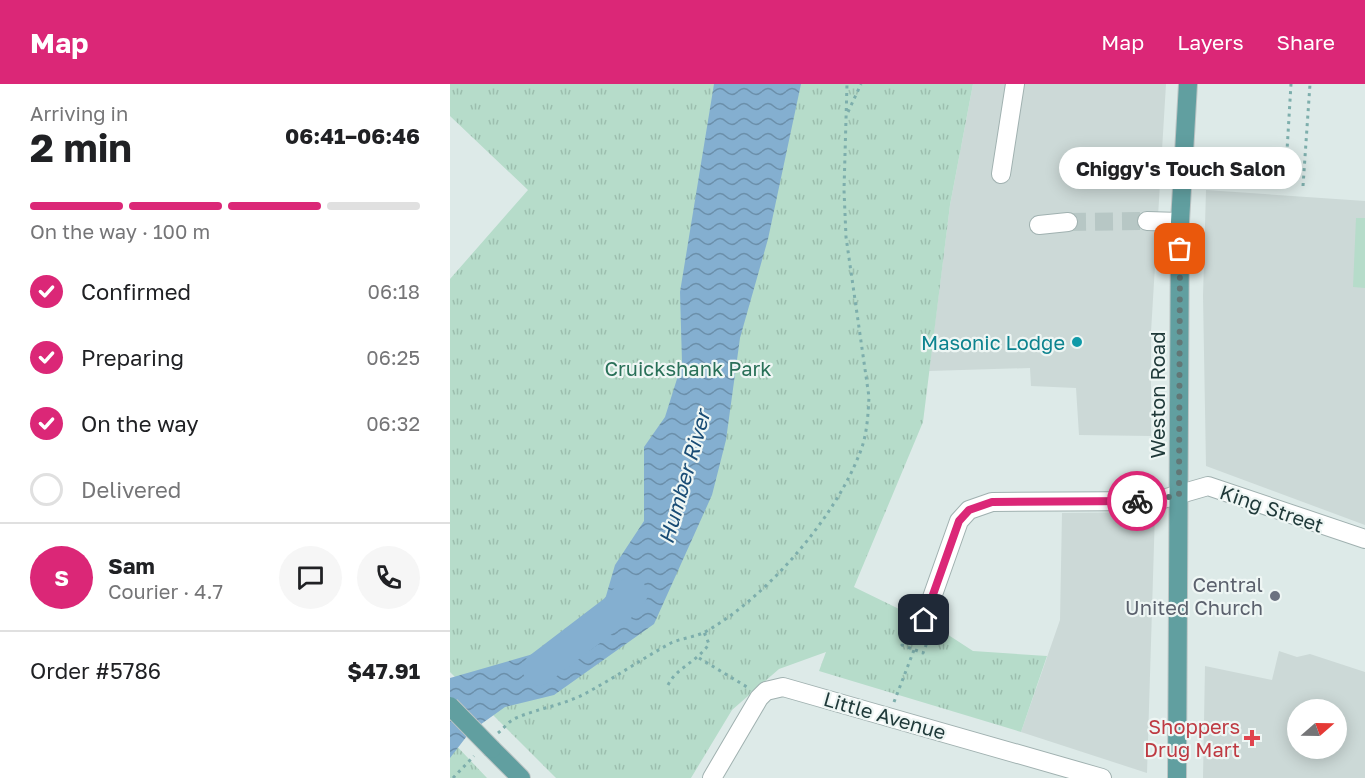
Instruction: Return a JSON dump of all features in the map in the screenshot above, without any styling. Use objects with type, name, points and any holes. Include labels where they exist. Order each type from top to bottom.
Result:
[{"type":"main road","name":"Weston Road","points":[[1177,778],[1180,222],[1188,84]]},
{"type":"main road","points":[[450,706],[521,778]]},
{"type":"street","points":[[1001,174],[1015,84]]},
{"type":"street","points":[[1147,221],[1180,222]]},
{"type":"street","points":[[1039,225],[1068,222]]},
{"type":"street","name":"King Street","points":[[924,620],[959,521],[969,510],[992,502],[1155,501],[1208,486],[1365,539]]},
{"type":"street","name":"Little Avenue","points":[[712,778],[759,698],[774,688],[783,687],[1102,778]]},
{"type":"path","points":[[514,718],[553,707],[587,693],[674,642],[704,632],[757,593],[793,556],[824,518],[860,455],[868,421],[869,382],[846,237],[844,190],[847,84]]},
{"type":"path","points":[[847,114],[861,84]]},
{"type":"path","points":[[1285,184],[1291,84]]},
{"type":"path","points":[[1303,186],[1310,84]]},
{"type":"path","points":[[668,686],[673,675],[699,658],[709,644],[704,632]]},
{"type":"path","points":[[894,703],[914,650]]},
{"type":"path","points":[[699,658],[747,687]]},
{"type":"path","points":[[453,778],[455,773]]},
{"type":"shaded area","points":[[973,84],[1166,84],[1151,332],[1151,436],[1079,435],[1076,388],[1031,386],[1030,368],[929,371],[950,205]]},
{"type":"shaded area","points":[[1206,190],[1365,201],[1365,525],[1206,466],[1203,296]]},
{"type":"shaded area","points":[[1155,512],[1147,773],[1021,732],[1060,620],[1062,513]]},
{"type":"shaded area","points":[[1279,651],[1297,657],[1310,654],[1365,672],[1365,778],[1203,778],[1205,666],[1272,680]]},
{"type":"green space","name":"Cruickshank Park","points":[[450,84],[973,84],[950,205],[923,422],[854,587],[936,627],[973,651],[1047,656],[1021,732],[819,671],[826,652],[779,669],[732,710],[691,778],[556,778],[450,672],[450,279],[528,190],[450,116]]},
{"type":"green space","points":[[1356,218],[1365,218],[1365,288],[1353,287]]},
{"type":"green space","points":[[450,739],[487,778],[450,778]]},
{"type":"water","points":[[714,84],[801,84],[768,239],[740,338],[726,440],[712,495],[654,624],[554,695],[505,707],[470,732],[450,758],[450,678],[585,639],[597,627],[615,565],[644,521],[644,447],[665,417],[682,363],[680,292]]},
{"type":"waterway","name":"Humber River","points":[[539,669],[615,611],[631,594]]},
{"type":"tunnel","points":[[1068,222],[1147,221]]},
{"type":"way so far","points":[[1137,501],[1155,501],[1179,494],[1180,249]]},
{"type":"place","name":"Chiggy's Touch Salon","points":[[1180,249]]},
{"type":"place","name":"Masonic Lodge","points":[[1077,342]]},
{"type":"place","name":"Central United Church","points":[[1275,596]]},
{"type":"place","name":"Shoppers Drug Mart","points":[[1252,738]]},
{"type":"route","points":[[924,620],[959,521],[969,510],[992,502],[1137,501]]}]
